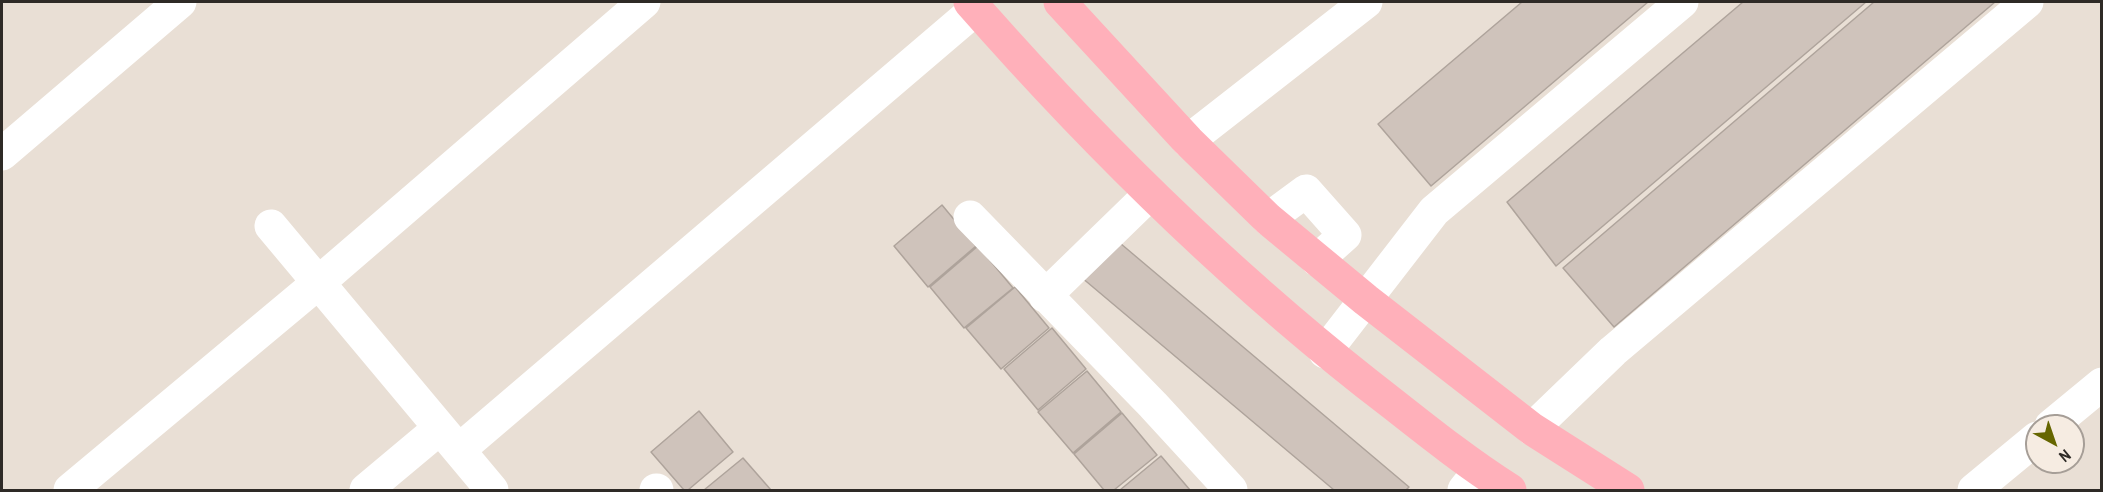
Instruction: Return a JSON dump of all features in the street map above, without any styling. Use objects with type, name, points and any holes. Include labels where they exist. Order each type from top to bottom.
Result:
[{"type":"main road","points":[[1059,2],[1188,141],[1268,219],[1366,300],[1533,429],[1628,490]]},
{"type":"main road","points":[[973,5],[1150,194],[1249,288],[1472,481],[1510,490]]},
{"type":"street","points":[[2,154],[180,2]]},
{"type":"street","points":[[70,490],[318,283],[644,2]]},
{"type":"street","points":[[1188,141],[1366,2]]},
{"type":"street","points":[[1325,352],[1434,211],[1682,2]]},
{"type":"street","points":[[1533,429],[1613,351],[2027,2]]},
{"type":"street","points":[[366,490],[449,439],[973,5]]},
{"type":"street","points":[[1268,219],[1306,191],[1345,235],[1317,260]]},
{"type":"street","points":[[1045,296],[1150,194]]},
{"type":"street","points":[[970,217],[1153,405],[1231,490]]},
{"type":"street","points":[[271,226],[492,490]]},
{"type":"street","points":[[2066,414],[2102,384]]},
{"type":"street","points":[[1974,490],[2025,448]]},
{"type":"building","points":[[1522,2],[1648,2],[1431,186],[1378,124]]},
{"type":"building","points":[[1743,2],[1866,2],[1556,266],[1507,202]]},
{"type":"building","points":[[1874,2],[1995,2],[1614,327],[1563,268]]},
{"type":"building","points":[[942,205],[976,246],[928,287],[894,246]]},
{"type":"building","points":[[1114,238],[1409,487],[1406,490],[1334,490],[1081,277]]},
{"type":"building","points":[[978,246],[1013,288],[964,328],[930,287]]},
{"type":"building","points":[[1015,287],[1049,328],[1001,369],[966,328]]},
{"type":"building","points":[[1052,328],[1086,369],[1038,410],[1004,369]]},
{"type":"building","points":[[1087,371],[1121,412],[1073,453],[1038,412]]},
{"type":"building","points":[[699,411],[733,452],[688,490],[684,490],[651,452]]},
{"type":"building","points":[[1122,413],[1157,455],[1114,490],[1104,490],[1074,454]]},
{"type":"building","points":[[1161,456],[1190,490],[1120,490]]},
{"type":"building","points":[[743,458],[771,490],[704,490]]}]
